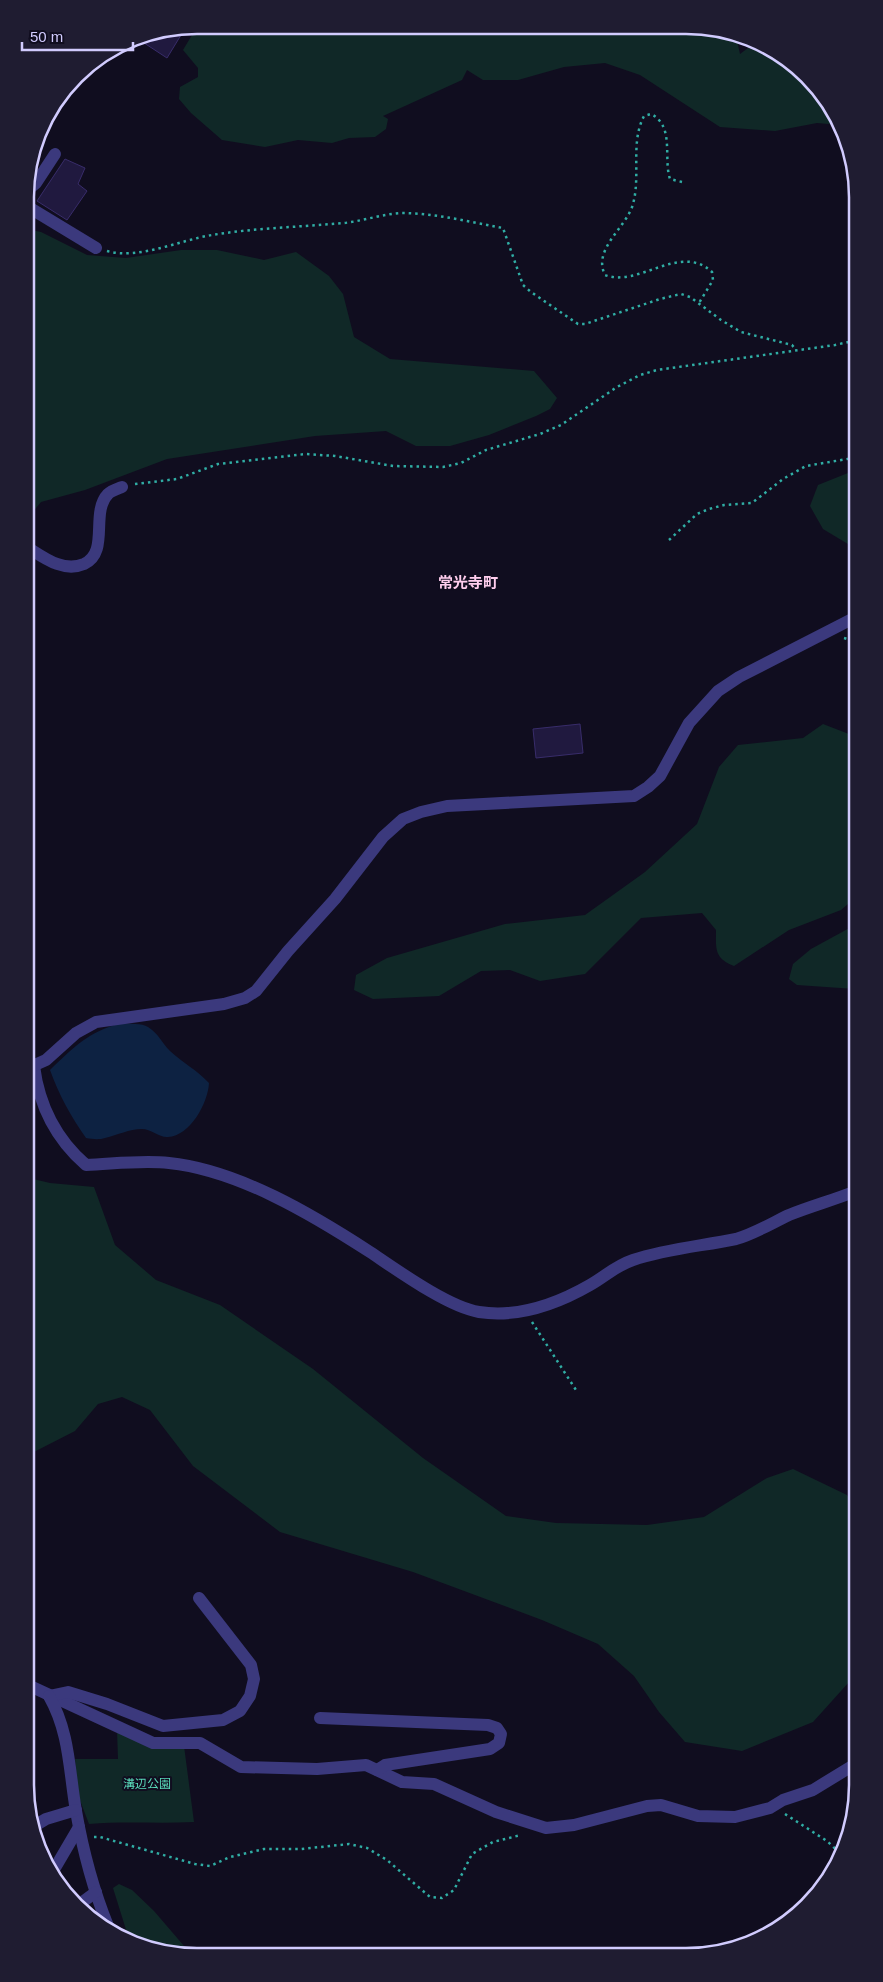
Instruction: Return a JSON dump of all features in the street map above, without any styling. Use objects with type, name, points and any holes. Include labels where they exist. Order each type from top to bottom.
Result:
[{"type":"street","points":[[34,184],[55,154]]},
{"type":"street","points":[[34,211],[96,248]]},
{"type":"street","points":[[34,551],[52,562],[64,566],[74,566],[93,558],[97,549],[101,507],[108,494],[122,487]]},
{"type":"street","points":[[34,1066],[46,1060],[76,1033],[96,1022],[224,1004],[245,998],[256,991],[288,951],[335,899],[383,837],[402,818],[448,806],[634,796],[660,776],[689,723],[718,691],[739,677],[849,621]]},
{"type":"street","points":[[34,1077],[42,1105],[54,1126],[70,1151],[86,1165],[119,1162],[169,1163],[198,1168],[226,1177],[266,1193],[344,1236],[447,1299],[476,1312],[506,1315],[525,1311],[580,1290],[612,1269],[634,1260],[738,1238],[790,1214],[849,1193]]},
{"type":"street","points":[[49,1696],[68,1692],[107,1704],[163,1726],[223,1720],[240,1711],[250,1696],[254,1679],[251,1665],[199,1598]]},
{"type":"street","points":[[34,1688],[153,1743],[200,1743],[241,1767],[316,1769],[366,1765],[402,1782],[434,1784],[496,1812],[546,1828],[574,1825],[646,1806],[661,1806],[698,1816],[735,1817],[770,1808],[783,1800],[813,1790],[849,1768]]},
{"type":"street","points":[[49,1696],[58,1713],[66,1738],[85,1861],[106,1921]]},
{"type":"street","points":[[320,1718],[488,1725],[497,1728],[502,1734],[499,1743],[490,1749],[385,1765],[377,1770]]},
{"type":"street","points":[[38,1824],[46,1819],[76,1810]]},
{"type":"street","points":[[56,1867],[80,1833]]},
{"type":"street","points":[[83,1901],[96,1892]]},
{"type":"path","points":[[682,182],[670,179],[665,128],[659,118],[651,114],[644,116],[639,125],[633,205],[603,254],[601,268],[605,275],[614,278],[627,278],[669,263],[699,263],[712,272],[713,280],[699,303]]},
{"type":"path","points":[[96,248],[112,253],[125,253],[176,245],[210,235],[347,222],[400,213],[435,216],[502,228],[524,285],[531,292],[578,324],[585,324],[681,294],[699,303],[741,332],[792,345],[796,350]]},
{"type":"path","points":[[122,487],[177,478],[218,464],[290,455],[335,456],[393,466],[443,466],[461,463],[486,450],[540,434],[561,425],[617,387],[640,374],[849,342]]},
{"type":"path","points":[[669,540],[696,514],[708,508],[752,503],[783,479],[806,466],[849,459]]},
{"type":"path","points":[[525,1311],[576,1390]]},
{"type":"path","points":[[770,1808],[788,1815],[827,1841],[836,1849]]},
{"type":"path","points":[[80,1833],[195,1864],[210,1866],[230,1857],[264,1849],[301,1849],[349,1844],[367,1848],[387,1860],[430,1897],[442,1898],[454,1890],[472,1854],[492,1842],[546,1828]]},
{"type":"green space","points":[[192,34],[197,34],[697,34],[737,42],[740,54],[749,47],[777,61],[809,89],[822,106],[832,124],[817,123],[775,131],[720,127],[640,75],[605,63],[564,67],[518,80],[483,80],[467,70],[462,80],[383,116],[388,119],[386,129],[375,137],[349,138],[332,143],[298,140],[265,147],[222,140],[191,113],[179,99],[180,87],[198,77],[198,68],[183,50]]},
{"type":"green space","points":[[34,231],[41,232],[87,255],[126,258],[181,250],[217,250],[264,260],[296,252],[329,276],[343,294],[354,337],[390,359],[534,371],[557,398],[550,409],[536,416],[489,435],[450,446],[416,446],[386,431],[315,436],[167,459],[85,490],[41,502],[34,510]]},
{"type":"green space","points":[[849,473],[849,545],[823,529],[810,506],[818,485]]},
{"type":"green space","points":[[823,724],[849,734],[849,903],[841,910],[789,930],[734,966],[727,963],[720,956],[716,948],[716,930],[702,913],[641,918],[585,974],[540,981],[510,970],[481,971],[439,996],[373,999],[354,990],[356,975],[387,958],[505,924],[585,915],[645,872],[697,824],[719,767],[738,745],[803,738]]},
{"type":"green space","points":[[849,928],[849,989],[797,985],[789,979],[793,964],[811,949]]},
{"type":"green space","points":[[34,1179],[50,1183],[94,1187],[115,1245],[156,1280],[220,1305],[313,1369],[423,1458],[506,1516],[556,1523],[647,1525],[704,1517],[767,1478],[793,1469],[847,1495],[849,1498],[849,1682],[813,1722],[742,1751],[685,1742],[659,1712],[634,1676],[598,1644],[542,1620],[413,1572],[280,1532],[193,1466],[150,1410],[122,1397],[98,1404],[75,1431],[34,1452]]},
{"type":"green space","name":"溝辺公園","points":[[117,1730],[184,1746],[194,1822],[89,1824],[78,1795],[75,1759],[118,1759]]},
{"type":"green space","points":[[119,1884],[132,1890],[154,1911],[184,1946],[189,1948],[144,1940],[127,1932],[113,1888]]},
{"type":"water","points":[[121,1023],[139,1024],[148,1027],[155,1032],[170,1051],[209,1083],[201,1109],[184,1131],[165,1137],[149,1130],[137,1129],[103,1139],[86,1138],[70,1114],[50,1070],[82,1041],[99,1031]]},
{"type":"building","points":[[181,35],[167,58],[143,42]]},
{"type":"building","points":[[65,159],[85,168],[78,184],[87,191],[67,220],[37,201]]},
{"type":"building","points":[[580,724],[583,753],[536,758],[533,729]]},
{"type":"district","name":"常光寺町","points":[[468,582]]}]
